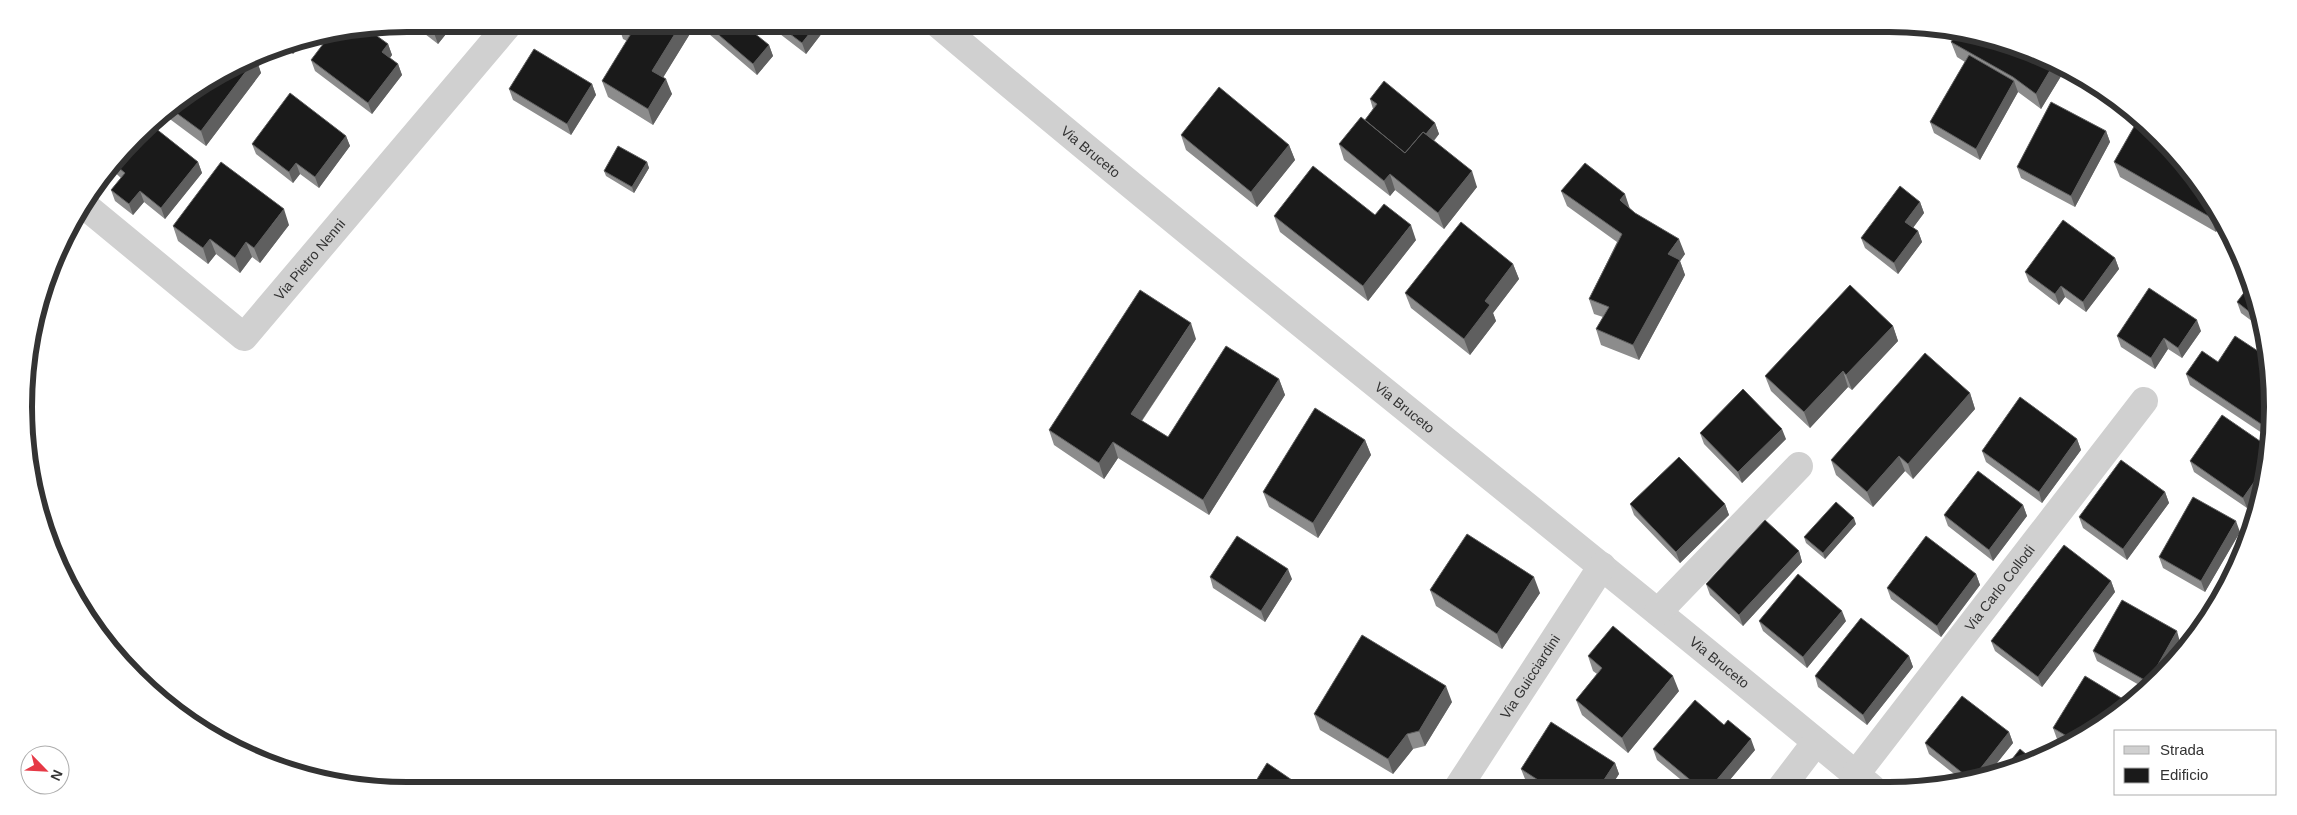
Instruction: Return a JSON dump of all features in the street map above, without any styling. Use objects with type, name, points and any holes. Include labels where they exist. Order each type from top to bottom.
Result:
[{"type":"street","name":"Via Pietro Nenni","points":[[89,210],[244,337],[502,32]]},
{"type":"street","name":"Via Bruceto","points":[[947,32],[1110,170],[1602,566],[1864,781]]},
{"type":"street","name":"Via Carlo Collodi","points":[[1864,781],[2144,401]]},
{"type":"street","points":[[1658,612],[1799,466]]},
{"type":"street","name":"Via Guicciardini","points":[[1462,782],[1602,566]]},
{"type":"street","points":[[1786,782],[1816,742]]},
{"type":"building","points":[[632,32],[676,32],[652,71],[666,79],[648,109],[602,81]]},
{"type":"building","points":[[715,32],[753,32],[769,45],[753,64]]},
{"type":"building","points":[[788,32],[811,32],[802,43]]},
{"type":"building","points":[[374,34],[388,44],[382,52],[398,64],[368,103],[311,60],[325,42]]},
{"type":"building","points":[[1953,38],[1987,45],[2010,52],[2051,69],[2036,94],[2013,77],[1951,42]]},
{"type":"building","points":[[534,49],[592,84],[567,124],[509,89]]},
{"type":"building","points":[[1969,55],[2014,81],[1976,149],[1930,122]]},
{"type":"building","points":[[248,68],[201,131],[176,113],[220,83]]},
{"type":"building","points":[[1384,81],[1435,123],[1426,134],[1423,132],[1405,153],[1365,120],[1377,104],[1370,99]]},
{"type":"building","points":[[1219,87],[1289,145],[1251,192],[1181,135]]},
{"type":"building","points":[[290,93],[346,136],[315,177],[296,163],[289,172],[252,144]]},
{"type":"building","points":[[2051,102],[2106,131],[2071,196],[2017,167]]},
{"type":"building","points":[[1361,117],[1405,153],[1423,132],[1472,171],[1438,213],[1390,174],[1384,181],[1339,144]]},
{"type":"building","points":[[2135,125],[2155,142],[2187,179],[2211,215],[2210,217],[2114,162]]},
{"type":"building","points":[[156,129],[198,162],[161,208],[140,191],[129,204],[111,190],[125,173],[119,168],[142,142]]},
{"type":"building","points":[[618,146],[647,162],[632,187],[604,171]]},
{"type":"building","points":[[221,162],[284,209],[254,248],[246,242],[235,258],[210,239],[203,248],[173,226]]},
{"type":"building","points":[[1585,163],[1625,194],[1620,200],[1635,213],[1679,239],[1668,254],[1680,260],[1633,345],[1596,329],[1609,307],[1589,299],[1622,234],[1561,191]]},
{"type":"building","points":[[1313,166],[1375,215],[1384,204],[1411,225],[1363,286],[1274,216]]},
{"type":"building","points":[[1900,186],[1920,202],[1905,222],[1918,231],[1894,263],[1861,238]]},
{"type":"building","points":[[2063,220],[2115,258],[2083,302],[2061,286],[2055,294],[2025,272]]},
{"type":"building","points":[[1461,222],[1513,264],[1485,301],[1490,305],[1464,339],[1405,293]]},
{"type":"building","points":[[1850,285],[1893,326],[1846,375],[1843,371],[1804,412],[1765,376]]},
{"type":"building","points":[[2149,288],[2197,320],[2178,348],[2164,338],[2151,358],[2117,336]]},
{"type":"building","points":[[1140,290],[1191,323],[1131,414],[1168,437],[1226,346],[1279,379],[1203,500],[1113,442],[1099,463],[1049,430]]},
{"type":"building","points":[[2246,290],[2253,315],[2237,302]]},
{"type":"building","points":[[2235,336],[2260,352],[2264,383],[2264,420],[2261,424],[2186,374],[2202,351],[2218,362]]},
{"type":"building","points":[[1925,353],[1970,393],[1908,464],[1899,456],[1867,492],[1831,460]]},
{"type":"building","points":[[1743,389],[1782,429],[1738,472],[1700,433]]},
{"type":"building","points":[[2020,397],[2077,439],[2039,492],[1982,451]]},
{"type":"building","points":[[1315,408],[1365,440],[1313,523],[1263,492]]},
{"type":"building","points":[[2222,415],[2263,443],[2258,477],[2243,498],[2190,461]]},
{"type":"building","points":[[1679,457],[1725,504],[1676,552],[1630,504]]},
{"type":"building","points":[[2121,460],[2165,492],[2123,549],[2079,517]]},
{"type":"building","points":[[1978,471],[2023,505],[1989,550],[1944,515]]},
{"type":"building","points":[[2193,497],[2236,521],[2201,581],[2159,557]]},
{"type":"building","points":[[1836,502],[1854,518],[1823,553],[1804,537]]},
{"type":"building","points":[[1765,520],[1799,551],[1739,615],[1706,584]]},
{"type":"building","points":[[1467,534],[1534,577],[1497,634],[1430,590]]},
{"type":"building","points":[[1237,536],[1288,569],[1261,611],[1210,577]]},
{"type":"building","points":[[1926,536],[1976,574],[1937,626],[1887,588]]},
{"type":"building","points":[[2064,545],[2111,581],[2038,677],[1991,641]]},
{"type":"building","points":[[1798,574],[1842,611],[1803,657],[1759,621]]},
{"type":"building","points":[[2122,600],[2177,631],[2151,676],[2146,681],[2093,651]]},
{"type":"building","points":[[1861,618],[1909,656],[1863,715],[1815,676]]},
{"type":"building","points":[[1613,626],[1673,676],[1622,738],[1576,700],[1602,668],[1588,656]]},
{"type":"building","points":[[1362,635],[1446,686],[1419,731],[1407,734],[1388,759],[1314,714]]},
{"type":"building","points":[[2085,676],[2124,700],[2098,719],[2068,737],[2053,728]]},
{"type":"building","points":[[1962,696],[2009,732],[1978,772],[1965,775],[1925,743]]},
{"type":"building","points":[[1695,700],[1724,725],[1728,720],[1751,739],[1715,782],[1693,782],[1653,749]]},
{"type":"building","points":[[1551,722],[1615,763],[1603,782],[1541,782],[1521,769]]},
{"type":"building","points":[[2020,749],[2028,756],[2010,763]]},
{"type":"building","points":[[1267,763],[1295,782],[1255,782]]}]
